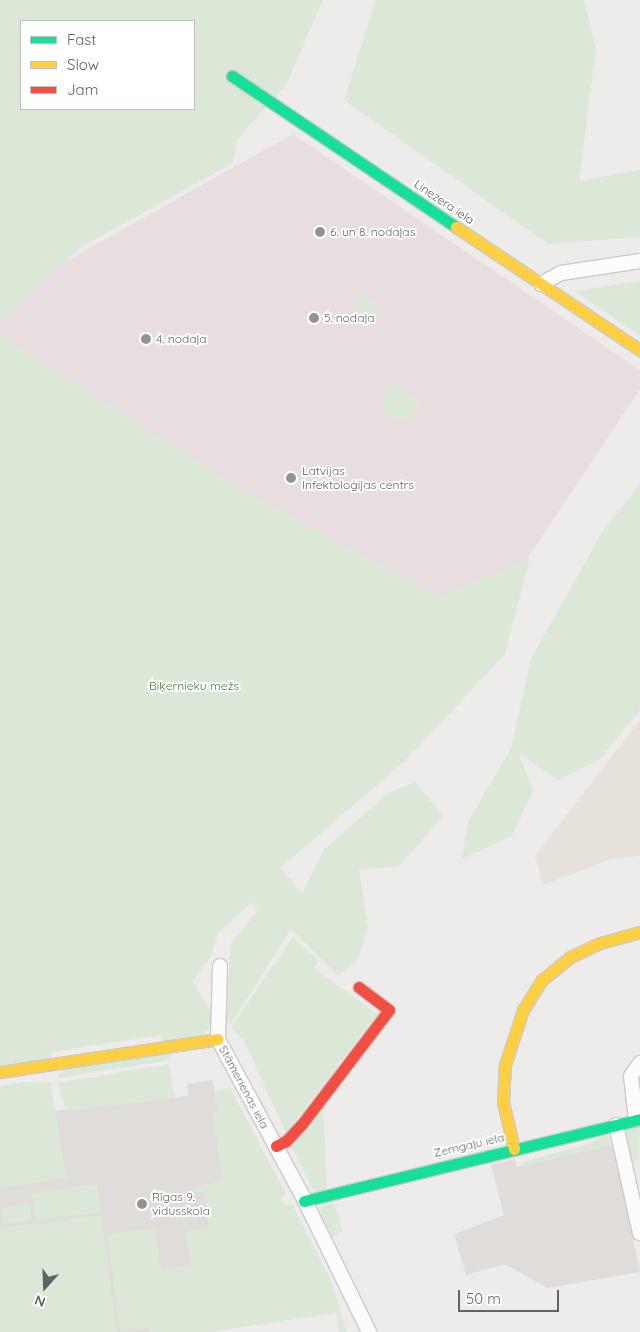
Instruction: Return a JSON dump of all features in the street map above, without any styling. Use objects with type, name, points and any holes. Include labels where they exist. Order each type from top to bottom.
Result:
[{"type":"street","name":"Linezera iela","points":[[232,76],[640,350]]},
{"type":"street","points":[[541,284],[560,273],[640,261]]},
{"type":"street","points":[[514,1149],[504,1102],[505,1065],[523,1010],[542,980],[570,957],[600,943],[640,932]]},
{"type":"street","points":[[218,1039],[220,966]]},
{"type":"street","points":[[276,1146],[286,1141],[302,1124],[389,1010],[359,987]]},
{"type":"street","name":"Stāmerienas iela","points":[[0,1072],[218,1039],[276,1146],[370,1332]]},
{"type":"street","points":[[638,1120],[632,1076],[640,1063]]},
{"type":"street","name":"Zemgaļu iela","points":[[304,1201],[638,1120]]},
{"type":"street","points":[[616,1125],[640,1233]]},
{"type":"shaded area","name":"Latvijas Infektoloģijas centrs","points":[[293,134],[640,370],[640,389],[403,746],[0,566],[0,298]]},
{"type":"shaded area","points":[[640,720],[640,856],[611,859],[543,885],[535,856]]},
{"type":"shaded area","name":"Rīgas 9. vidusskola","points":[[213,1080],[216,1103],[281,1198],[327,1282],[208,1332],[0,1332],[0,1117],[188,1096],[187,1084]]},
{"type":"shaded area","points":[[615,1144],[640,1272],[547,1288],[505,1264],[466,1275],[454,1234],[504,1215],[491,1165],[515,1159],[517,1167]]},
{"type":"green space","points":[[0,0],[323,0],[287,83],[237,140],[233,163],[80,248],[0,324]]},
{"type":"green space","points":[[376,0],[584,0],[596,49],[579,181],[640,170],[640,237],[548,244],[344,100]]},
{"type":"green space","points":[[640,281],[640,336],[576,292],[576,291]]},
{"type":"green space","points":[[366,296],[379,305],[376,316],[372,316],[357,306],[358,299]]},
{"type":"green space","name":"Biķernieku mežs","points":[[0,336],[247,493],[440,597],[530,558],[505,654],[405,761],[280,868],[302,893],[324,850],[387,794],[415,782],[443,816],[399,866],[359,870],[368,928],[358,960],[338,976],[291,929],[231,1024],[226,1022],[231,943],[258,910],[252,902],[218,933],[211,957],[193,981],[211,1012],[209,1029],[201,1036],[163,1042],[161,1035],[51,1052],[52,1059],[0,1066]]},
{"type":"green space","points":[[392,384],[421,402],[407,420],[395,420],[384,412],[384,395]]},
{"type":"green space","points":[[640,484],[640,710],[600,759],[558,780],[519,754],[533,791],[512,836],[462,859],[468,822],[511,748],[531,659],[602,532]]},
{"type":"green space","points":[[293,937],[319,961],[314,968],[377,1014],[286,1133],[245,1043],[231,1027]]},
{"type":"green space","points":[[169,1053],[170,1060],[58,1078],[63,1069]]},
{"type":"green space","points":[[169,1064],[175,1098],[66,1111],[58,1083]]},
{"type":"green space","points":[[23,1082],[51,1083],[66,1178],[0,1188],[0,1086]]},
{"type":"green space","points":[[230,1088],[286,1194],[281,1198],[286,1206],[292,1204],[330,1278],[347,1332],[339,1332],[336,1313],[208,1332],[149,1332],[148,1328],[120,1332],[107,1234],[155,1228],[161,1270],[191,1265],[185,1231],[209,1227],[204,1192],[194,1193],[193,1187],[223,1181],[212,1113],[218,1112],[214,1091]]},
{"type":"green space","points":[[323,1107],[327,1189],[315,1193],[291,1146]]},
{"type":"green space","points":[[640,1127],[639,1160],[629,1161],[625,1135],[628,1130]]},
{"type":"green space","points":[[608,1135],[611,1145],[523,1166],[522,1162],[592,1143],[596,1138]]},
{"type":"green space","points":[[97,1184],[101,1212],[36,1221],[32,1193]]},
{"type":"green space","points":[[29,1203],[32,1220],[3,1225],[0,1208]]},
{"type":"green space","points":[[334,1203],[343,1231],[332,1237],[319,1208]]},
{"type":"green space","points":[[101,1215],[117,1332],[0,1332],[0,1228]]},
{"type":"traffic: fast","points":[[232,76],[456,227]]},
{"type":"traffic: fast","points":[[304,1201],[640,1119]]},
{"type":"traffic: slow","points":[[456,227],[640,350]]},
{"type":"traffic: slow","points":[[514,1149],[503,1102],[505,1065],[523,1010],[542,980],[570,957],[600,943],[640,932]]},
{"type":"traffic: slow","points":[[0,1072],[218,1039]]},
{"type":"traffic: jam","points":[[276,1146],[286,1141],[302,1124],[389,1010],[359,987]]},
{"type":"place","name":"6. un 8. nodaļas","points":[[320,232]]},
{"type":"place","name":"5. nodaļa","points":[[314,318]]},
{"type":"place","name":"4. nodaļa","points":[[146,339]]},
{"type":"place","name":"Latvijas Infektoloģijas centrs","points":[[291,478]]},
{"type":"place","name":"Rīgas 9. vidusskola","points":[[142,1204]]}]
